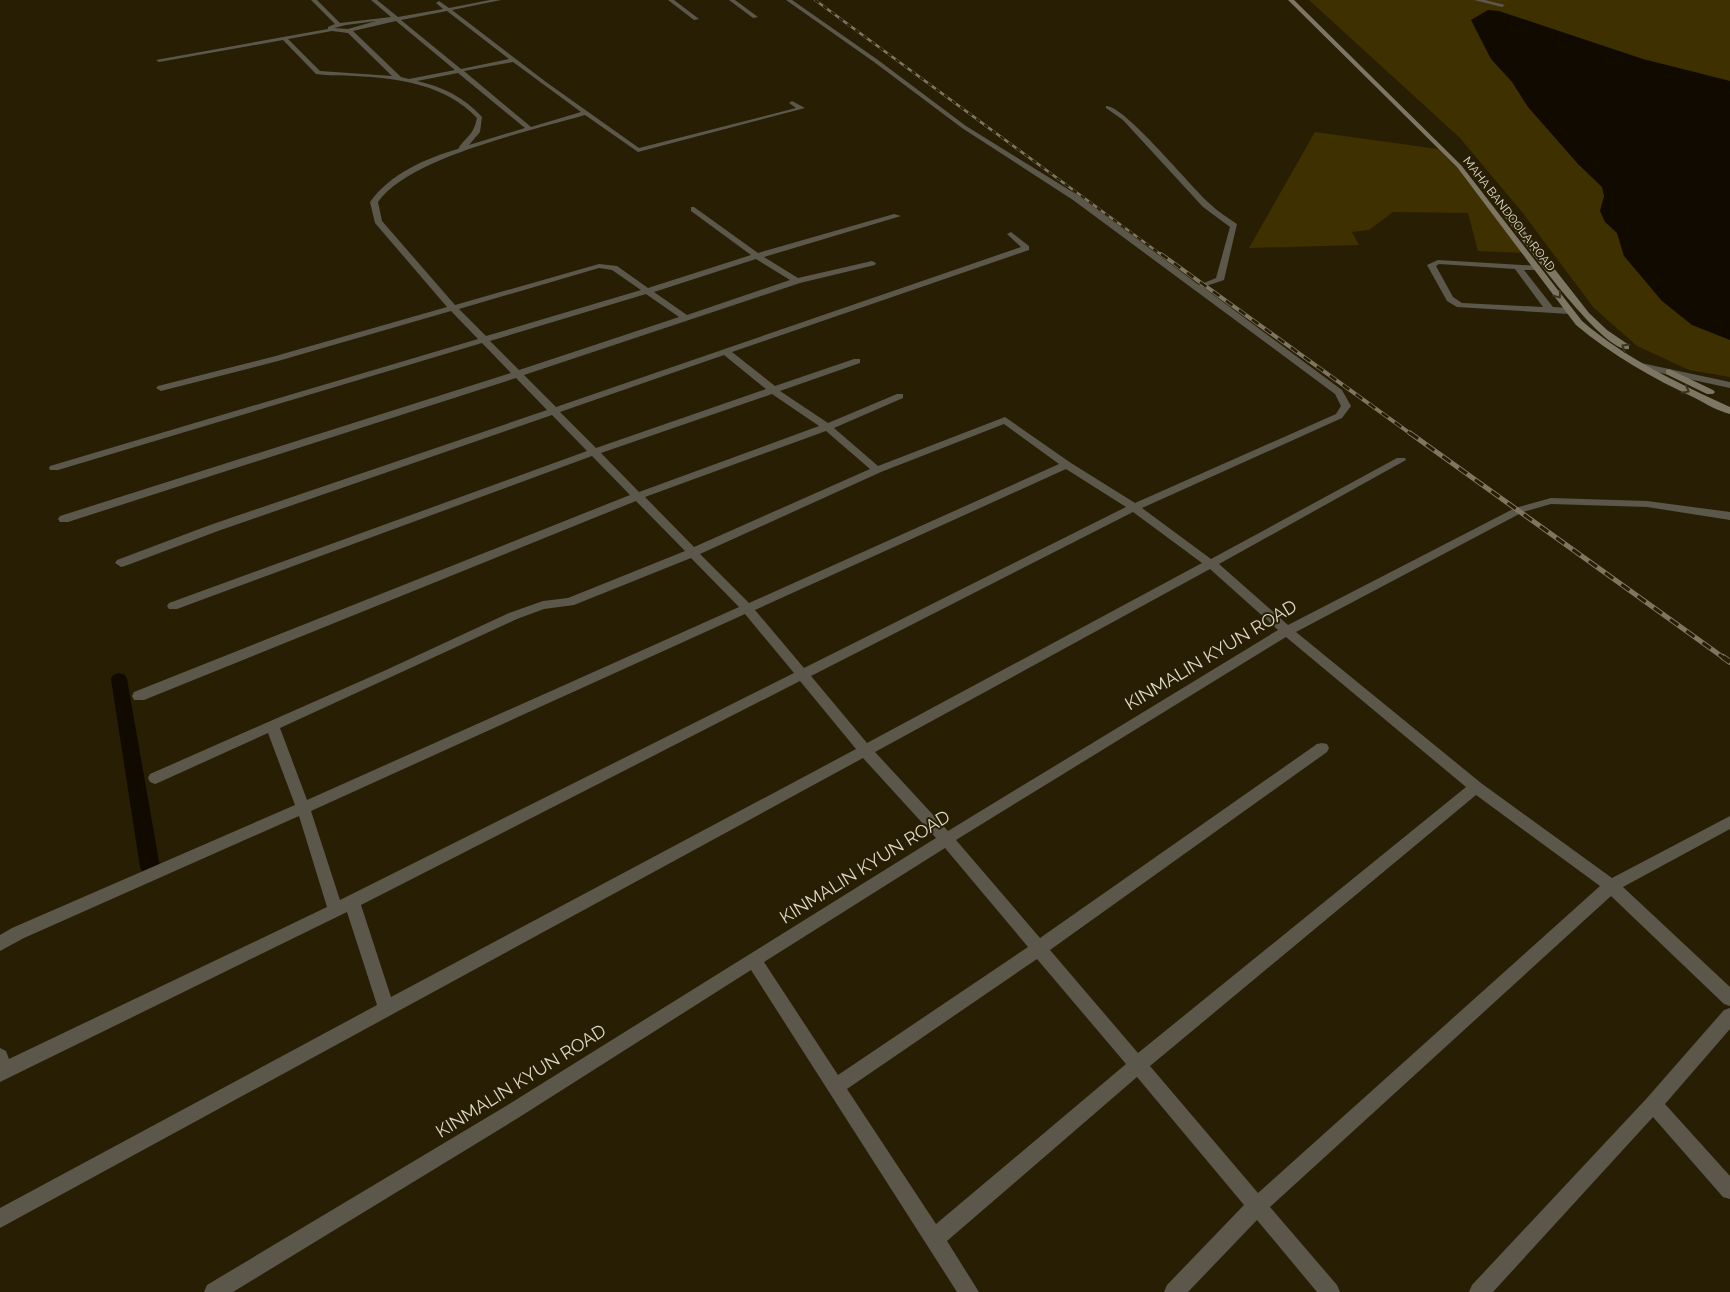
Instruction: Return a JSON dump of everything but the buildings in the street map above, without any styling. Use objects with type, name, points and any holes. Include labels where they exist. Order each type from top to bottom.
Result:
[{"type":"main road","name":"MAHA BANDOOLA ROAD","points":[[1291,0],[1449,155],[1481,193],[1570,311],[1588,331],[1730,411]]},
{"type":"main road","name":"MAHA BANDOOLA ROAD","points":[[1298,0],[1451,148],[1486,187]]},
{"type":"main road","name":"MAHA BANDOOLA ROAD","points":[[1503,208],[1586,315],[1604,332],[1633,352]]},
{"type":"main road","points":[[1668,372],[1730,402]]},
{"type":"street","points":[[314,0],[339,21],[345,23],[396,18]]},
{"type":"street","points":[[320,0],[339,21]]},
{"type":"street","points":[[374,0],[530,129]]},
{"type":"street","points":[[159,60],[330,30],[349,31],[396,18],[498,0]]},
{"type":"street","points":[[671,0],[696,19]]},
{"type":"street","points":[[732,0],[755,17]]},
{"type":"street","points":[[1,1067],[336,910],[1134,507],[1339,416],[1346,406],[1339,392],[1076,198],[964,127],[876,61],[788,0]]},
{"type":"street","points":[[1478,0],[1502,5]]},
{"type":"street","points":[[439,3],[584,113],[638,150],[802,108],[792,103]]},
{"type":"street","points":[[330,30],[339,21],[365,14],[374,15],[382,19]]},
{"type":"street","points":[[349,31],[399,79]]},
{"type":"street","points":[[284,38],[318,73],[399,79],[437,89],[454,96],[474,109],[480,118],[477,133],[467,145],[398,178],[374,202],[378,220],[452,308],[747,608],[804,674],[866,752],[947,840],[1136,1066],[1330,1292]]},
{"type":"street","points":[[406,81],[514,60]]},
{"type":"street","points":[[1108,107],[1126,119],[1206,206],[1234,226],[1220,280],[1203,285]]},
{"type":"street","points":[[454,152],[584,113]]},
{"type":"street","points":[[694,209],[757,256],[798,281]]},
{"type":"street","points":[[54,468],[484,340],[757,256],[896,216]]},
{"type":"street","points":[[121,563],[223,525],[556,412],[725,351],[1026,248],[1011,234]]},
{"type":"street","points":[[1537,268],[1438,262],[1431,265],[1450,299],[1460,305],[1570,311]]},
{"type":"street","points":[[64,519],[518,374],[798,281],[872,263]]},
{"type":"street","points":[[162,388],[275,359],[599,266],[614,268],[686,318]]},
{"type":"street","points":[[1518,267],[1550,310]]},
{"type":"street","points":[[725,351],[773,390],[827,427],[877,470]]},
{"type":"street","points":[[173,606],[595,452],[856,361]]},
{"type":"street","points":[[1641,361],[1668,372],[1730,385]]},
{"type":"street","points":[[139,696],[638,496],[827,427],[900,396]]},
{"type":"street","points":[[156,778],[392,673],[513,616],[544,605],[570,602],[694,552],[877,470],[1005,420],[1067,465],[1134,507],[1211,564],[1287,631],[1476,787],[1611,886],[1730,998]]},
{"type":"street","points":[[0,1218],[386,1007],[866,752],[1401,460]]},
{"type":"street","points":[[0,944],[27,929],[303,808],[1067,465]]},
{"type":"street","name":"KINMALIN KYUN ROAD","points":[[214,1292],[503,1117],[947,840],[1287,631],[1520,510],[1551,501],[1647,504],[1730,516]]},
{"type":"street","points":[[272,725],[303,808],[336,910]]},
{"type":"street","points":[[835,1087],[1038,949],[1322,748]]},
{"type":"street","points":[[934,1240],[1136,1066],[1476,787]]},
{"type":"street","points":[[1174,1292],[1257,1206],[1611,886],[1730,822]]},
{"type":"street","points":[[352,902],[386,1007]]},
{"type":"street","points":[[754,961],[969,1292]]},
{"type":"street","points":[[1479,1292],[1653,1104],[1730,1016]]},
{"type":"street","points":[[1653,1104],[1730,1190]]},
{"type":"shaded area","points":[[1309,0],[1730,0],[1730,377],[1689,370],[1637,346],[1594,308],[1522,212],[1460,138]]},
{"type":"shaded area","points":[[1488,10],[1499,11],[1643,59],[1730,81],[1730,340],[1692,325],[1662,301],[1624,256],[1617,233],[1605,222],[1600,211],[1604,196],[1602,187],[1578,164],[1528,107],[1512,82],[1491,59],[1471,20]]},
{"type":"shaded area","points":[[1315,132],[1445,150],[1527,253],[1478,251],[1468,213],[1393,212],[1369,230],[1352,232],[1359,245],[1249,248]]},
{"type":"waterway","points":[[119,679],[150,867]]},
{"type":"railway","points":[[815,0],[1163,256]]},
{"type":"railway","points":[[1161,254],[1411,434]]},
{"type":"railway","points":[[1410,433],[1724,658]]},
{"type":"railway","points":[[1723,657],[1730,662]]}]
